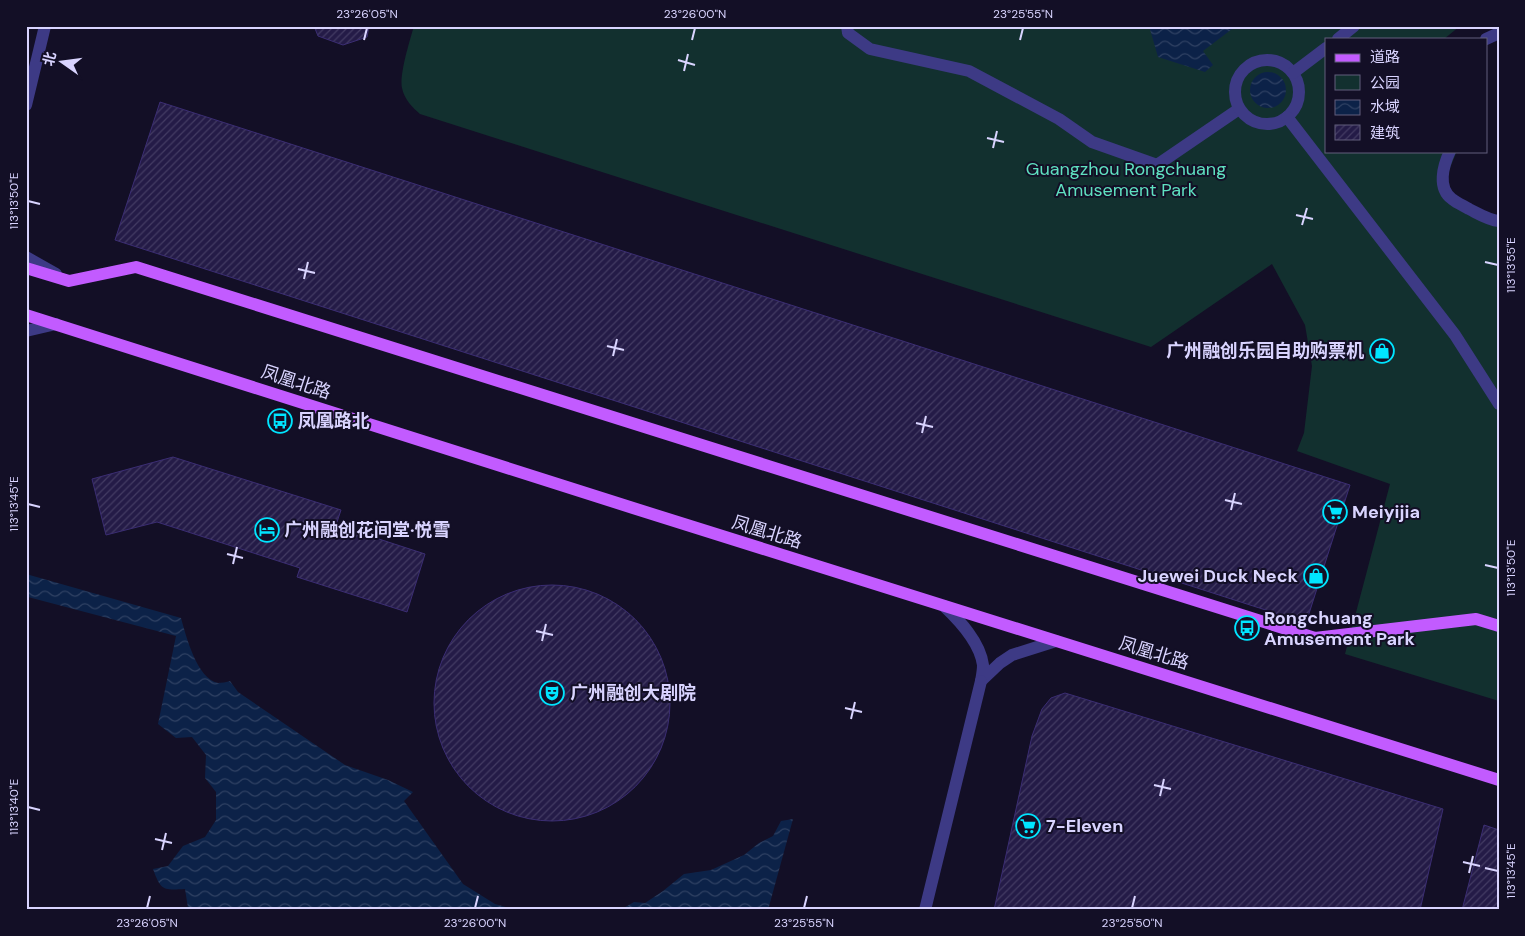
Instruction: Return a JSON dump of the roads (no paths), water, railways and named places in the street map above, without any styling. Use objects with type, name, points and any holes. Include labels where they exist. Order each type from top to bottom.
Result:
[{"type":"main road","points":[[26,268],[69,281],[136,267],[1315,638],[1476,619],[1499,626]]},
{"type":"main road","name":"凤凰北路","points":[[26,315],[1499,780]]},
{"type":"street","points":[[26,105],[45,26]]},
{"type":"street","points":[[847,26],[848,33],[870,49],[969,71],[1060,119],[1092,142],[1157,165],[1239,109]]},
{"type":"street","points":[[1339,38],[1354,26]]},
{"type":"street","points":[[1293,73],[1325,49]]},
{"type":"street","points":[[1272,60],[1280,62],[1293,73],[1299,88],[1298,96],[1296,104],[1287,117],[1273,124],[1257,123],[1250,120],[1239,109],[1236,101],[1235,85],[1243,70],[1249,65],[1256,61],[1272,60]]},
{"type":"street","points":[[1287,117],[1455,335],[1499,404]]},
{"type":"street","points":[[1450,152],[1442,180],[1444,190],[1451,199],[1491,220],[1499,221]]},
{"type":"street","points":[[26,257],[69,281]]},
{"type":"street","points":[[26,331],[56,324]]},
{"type":"street","points":[[925,910],[982,681],[983,666],[980,652],[957,618],[944,606]]},
{"type":"street","points":[[982,681],[1000,662],[1012,655],[1056,641]]},
{"type":"water","points":[[1149,26],[1236,26],[1203,51],[1213,65],[1205,72],[1158,57]]},
{"type":"water","points":[[1268,72],[1281,77],[1286,90],[1281,103],[1268,108],[1255,103],[1250,90],[1255,77]]},
{"type":"water","points":[[26,574],[181,618],[194,656],[204,674],[218,683],[230,681],[238,692],[345,765],[388,780],[413,792],[404,801],[463,884],[495,904],[516,910],[189,910],[185,889],[164,888],[158,882],[153,869],[168,866],[183,846],[205,837],[216,820],[216,792],[205,778],[206,755],[192,737],[176,738],[158,724],[176,636],[28,597],[26,604]]},
{"type":"water","points":[[793,819],[768,910],[620,910],[634,902],[645,903],[684,874],[711,870],[744,855],[759,843],[773,836],[781,821]]},
{"type":"place","name":"广州融创乐园自助购票机","points":[[1382,351]]},
{"type":"place","name":"凤凰路北","points":[[280,421]]},
{"type":"place","name":"Meiyijia","points":[[1335,512]]},
{"type":"place","name":"广州融创花间堂·悦雪","points":[[267,530]]},
{"type":"place","name":"Juewei Duck Neck","points":[[1316,576]]},
{"type":"place","name":"Rongchuang Amusement Park","points":[[1247,628]]},
{"type":"place","name":"广州融创大剧院","points":[[552,693]]},
{"type":"place","name":"7-Eleven","points":[[1028,826]]},
{"type":"park label","name":"Guangzhou Rongchuang Amusement Park","points":[[1126,179]]}]
